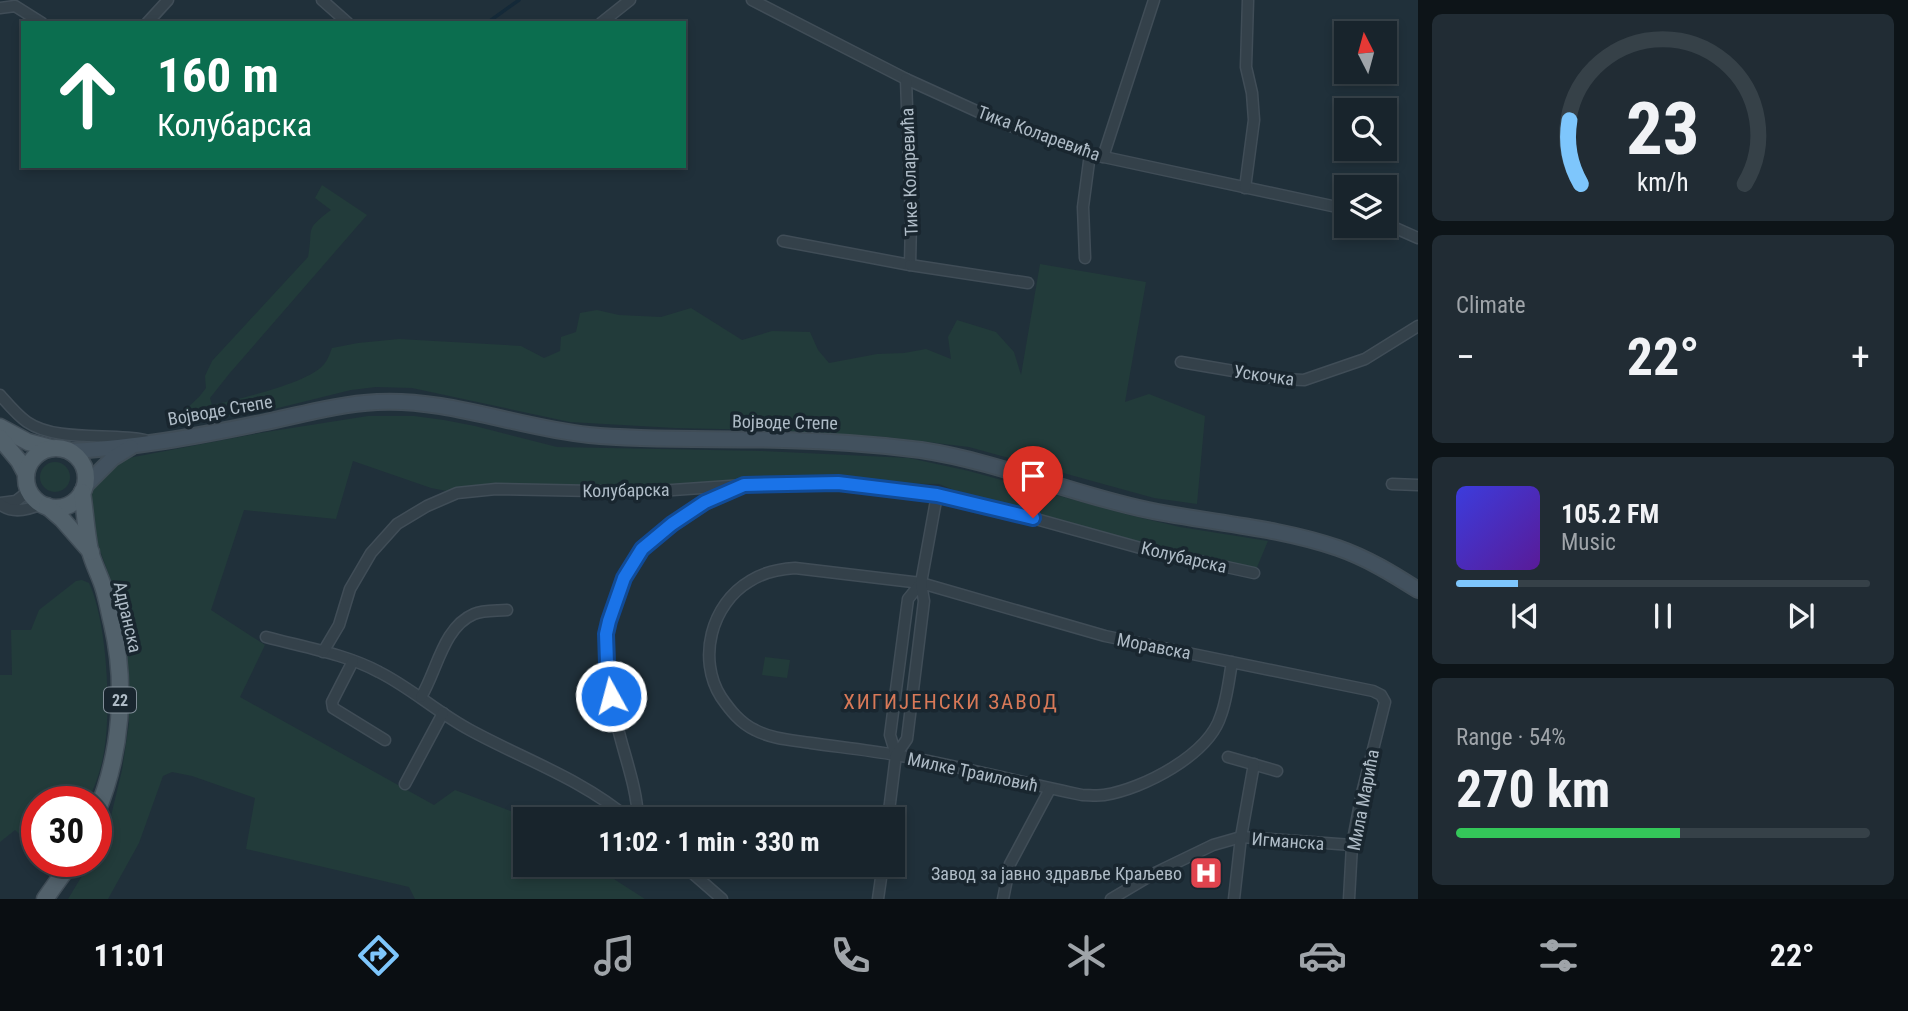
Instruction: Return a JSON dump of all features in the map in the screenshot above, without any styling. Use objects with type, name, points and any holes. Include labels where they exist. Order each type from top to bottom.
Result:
[{"type":"main road","points":[[0,427],[28,442],[69,451]]},
{"type":"main road","points":[[0,438],[19,461],[26,474],[29,491]]},
{"type":"main road","points":[[26,474],[36,455],[51,448]]},
{"type":"main road","name":"22","points":[[69,451],[79,459],[85,469],[83,489]]},
{"type":"main road","points":[[44,505],[57,508],[67,505],[76,500],[83,489]]},
{"type":"main road","name":"Адранска","points":[[83,489],[90,552],[113,624],[118,656],[119,720],[112,767],[106,786]]},
{"type":"main road","name":"22","points":[[29,491],[44,505]]},
{"type":"main road","name":"Адранска","points":[[44,505],[62,519],[90,552]]},
{"type":"main road","points":[[45,899],[61,877]]},
{"type":"street","points":[[149,21],[168,0]]},
{"type":"street","points":[[322,0],[346,21]]},
{"type":"street","points":[[604,21],[630,0]]},
{"type":"street","name":"Тика Коларевића","points":[[752,0],[906,79],[1005,124],[1090,154],[1334,207]]},
{"type":"street","points":[[1103,157],[1154,0]]},
{"type":"street","points":[[1245,188],[1255,120],[1245,66],[1248,0]]},
{"type":"street","points":[[0,8],[15,6],[39,21]]},
{"type":"street","name":"Тике Коларевића","points":[[906,79],[910,265]]},
{"type":"street","points":[[1085,258],[1083,207],[1090,154]]},
{"type":"street","points":[[1397,229],[1418,238]]},
{"type":"street","name":"Тике Коларевића","points":[[783,241],[910,265],[1028,283]]},
{"type":"street","name":"Ускочка","points":[[1181,362],[1280,379],[1304,380],[1365,359],[1418,327]]},
{"type":"street","points":[[0,395],[27,422],[48,431],[68,435],[129,437],[153,442]]},
{"type":"street","name":"Војводе Степе","points":[[69,451],[153,442],[333,408],[391,402],[444,407],[548,429],[594,435],[808,440],[893,447],[939,453],[982,463],[1144,509],[1258,529],[1338,548],[1374,564],[1418,590]]},
{"type":"street","name":"Војводе Степе","points":[[83,489],[113,458],[136,444]]},
{"type":"street","name":"Колубарска","points":[[323,652],[339,625],[350,589],[371,553],[397,524],[427,506],[457,493],[496,489],[644,492],[744,485],[838,483],[937,495],[1007,510],[1144,549],[1254,573]]},
{"type":"street","points":[[1392,484],[1418,485]]},
{"type":"street","points":[[638,807],[611,696],[606,634],[609,621],[624,578],[642,549],[705,502],[744,485]]},
{"type":"street","points":[[0,503],[16,501],[29,491]]},
{"type":"street","points":[[896,755],[907,739],[924,601],[921,583],[937,495]]},
{"type":"street","points":[[0,503],[4,508],[14,510],[44,505]]},
{"type":"street","name":"Моравска","points":[[896,755],[780,739],[755,730],[731,712],[716,689],[709,658],[711,633],[721,610],[735,592],[762,574],[795,568],[921,583],[1105,636],[1373,691],[1381,695],[1385,702]]},
{"type":"street","points":[[890,807],[896,755],[890,735],[908,598],[921,583]]},
{"type":"street","points":[[421,697],[447,640],[456,627],[475,613],[507,611]]},
{"type":"street","points":[[266,636],[377,670],[467,729],[550,769],[611,807]]},
{"type":"street","points":[[354,661],[332,702],[333,708],[385,740]]},
{"type":"street","name":"Милке Траиловић","points":[[896,755],[1050,789],[1082,795],[1103,795],[1145,782],[1184,761],[1202,747],[1221,717],[1232,662]]},
{"type":"street","name":"Мила Марића","points":[[1349,899],[1352,845],[1385,702]]},
{"type":"street","points":[[405,784],[443,713]]},
{"type":"street","points":[[1228,757],[1277,771]]},
{"type":"street","points":[[1234,899],[1241,837],[1254,764]]},
{"type":"street","name":"Милке Траиловић","points":[[1003,899],[1010,864],[1050,789]]},
{"type":"street","name":"Игманска","points":[[1111,899],[1155,873],[1213,845],[1241,837],[1352,845]]},
{"type":"street","points":[[697,877],[722,899]]},
{"type":"street","points":[[878,899],[881,877]]},
{"type":"green space","points":[[322,185],[367,215],[229,374],[210,398],[212,405],[273,389],[305,377],[325,363],[332,348],[358,343],[399,339],[521,346],[544,358],[560,351],[561,337],[576,332],[580,313],[597,310],[619,315],[661,317],[691,308],[742,340],[772,331],[810,332],[818,350],[829,363],[926,349],[951,359],[948,337],[957,320],[996,332],[1014,352],[1021,375],[1040,264],[1146,282],[1125,402],[1149,394],[1205,416],[1197,504],[1154,498],[969,447],[886,437],[570,422],[412,388],[376,387],[351,390],[270,410],[188,422],[186,409],[206,388],[205,376],[212,361],[308,257],[311,230],[316,222],[331,210],[315,198]]},
{"type":"green space","points":[[368,416],[414,416],[475,426],[557,447],[762,451],[909,458],[969,471],[1180,527],[1268,541],[1255,572],[1007,511],[939,484],[838,483],[457,493],[431,488],[353,461],[336,519],[244,510],[211,610],[265,645],[240,697],[434,805],[455,790],[513,812],[513,877],[611,877],[645,899],[415,899],[409,887],[246,849],[255,798],[192,776],[172,772],[163,776],[139,843],[108,899],[68,899],[81,877],[112,877],[112,812],[129,723],[129,683],[124,636],[115,592],[91,526],[87,492],[118,460]]},
{"type":"green space","points":[[55,462],[66,466],[70,477],[66,488],[55,492],[44,488],[40,477],[44,466]]},
{"type":"green space","points":[[76,581],[89,583],[101,622],[107,673],[107,725],[98,775],[94,786],[21,786],[21,836],[15,830],[0,842],[0,675],[12,675],[11,630],[31,630],[39,610]]},
{"type":"green space","points":[[765,657],[790,660],[787,678],[762,675]]},
{"type":"waterway","points":[[490,21],[519,0]]},
{"type":"place","name":"Завод за јавно здравље Краљево","points":[[1206,873]]},
{"type":"district","name":"ХИГИЈЕНСКИ ЗАВОД","points":[[951,702]]},
{"type":"route","points":[[611,696],[606,634],[624,578],[642,549],[705,502],[744,485],[838,483],[937,495],[1033,518]]}]
